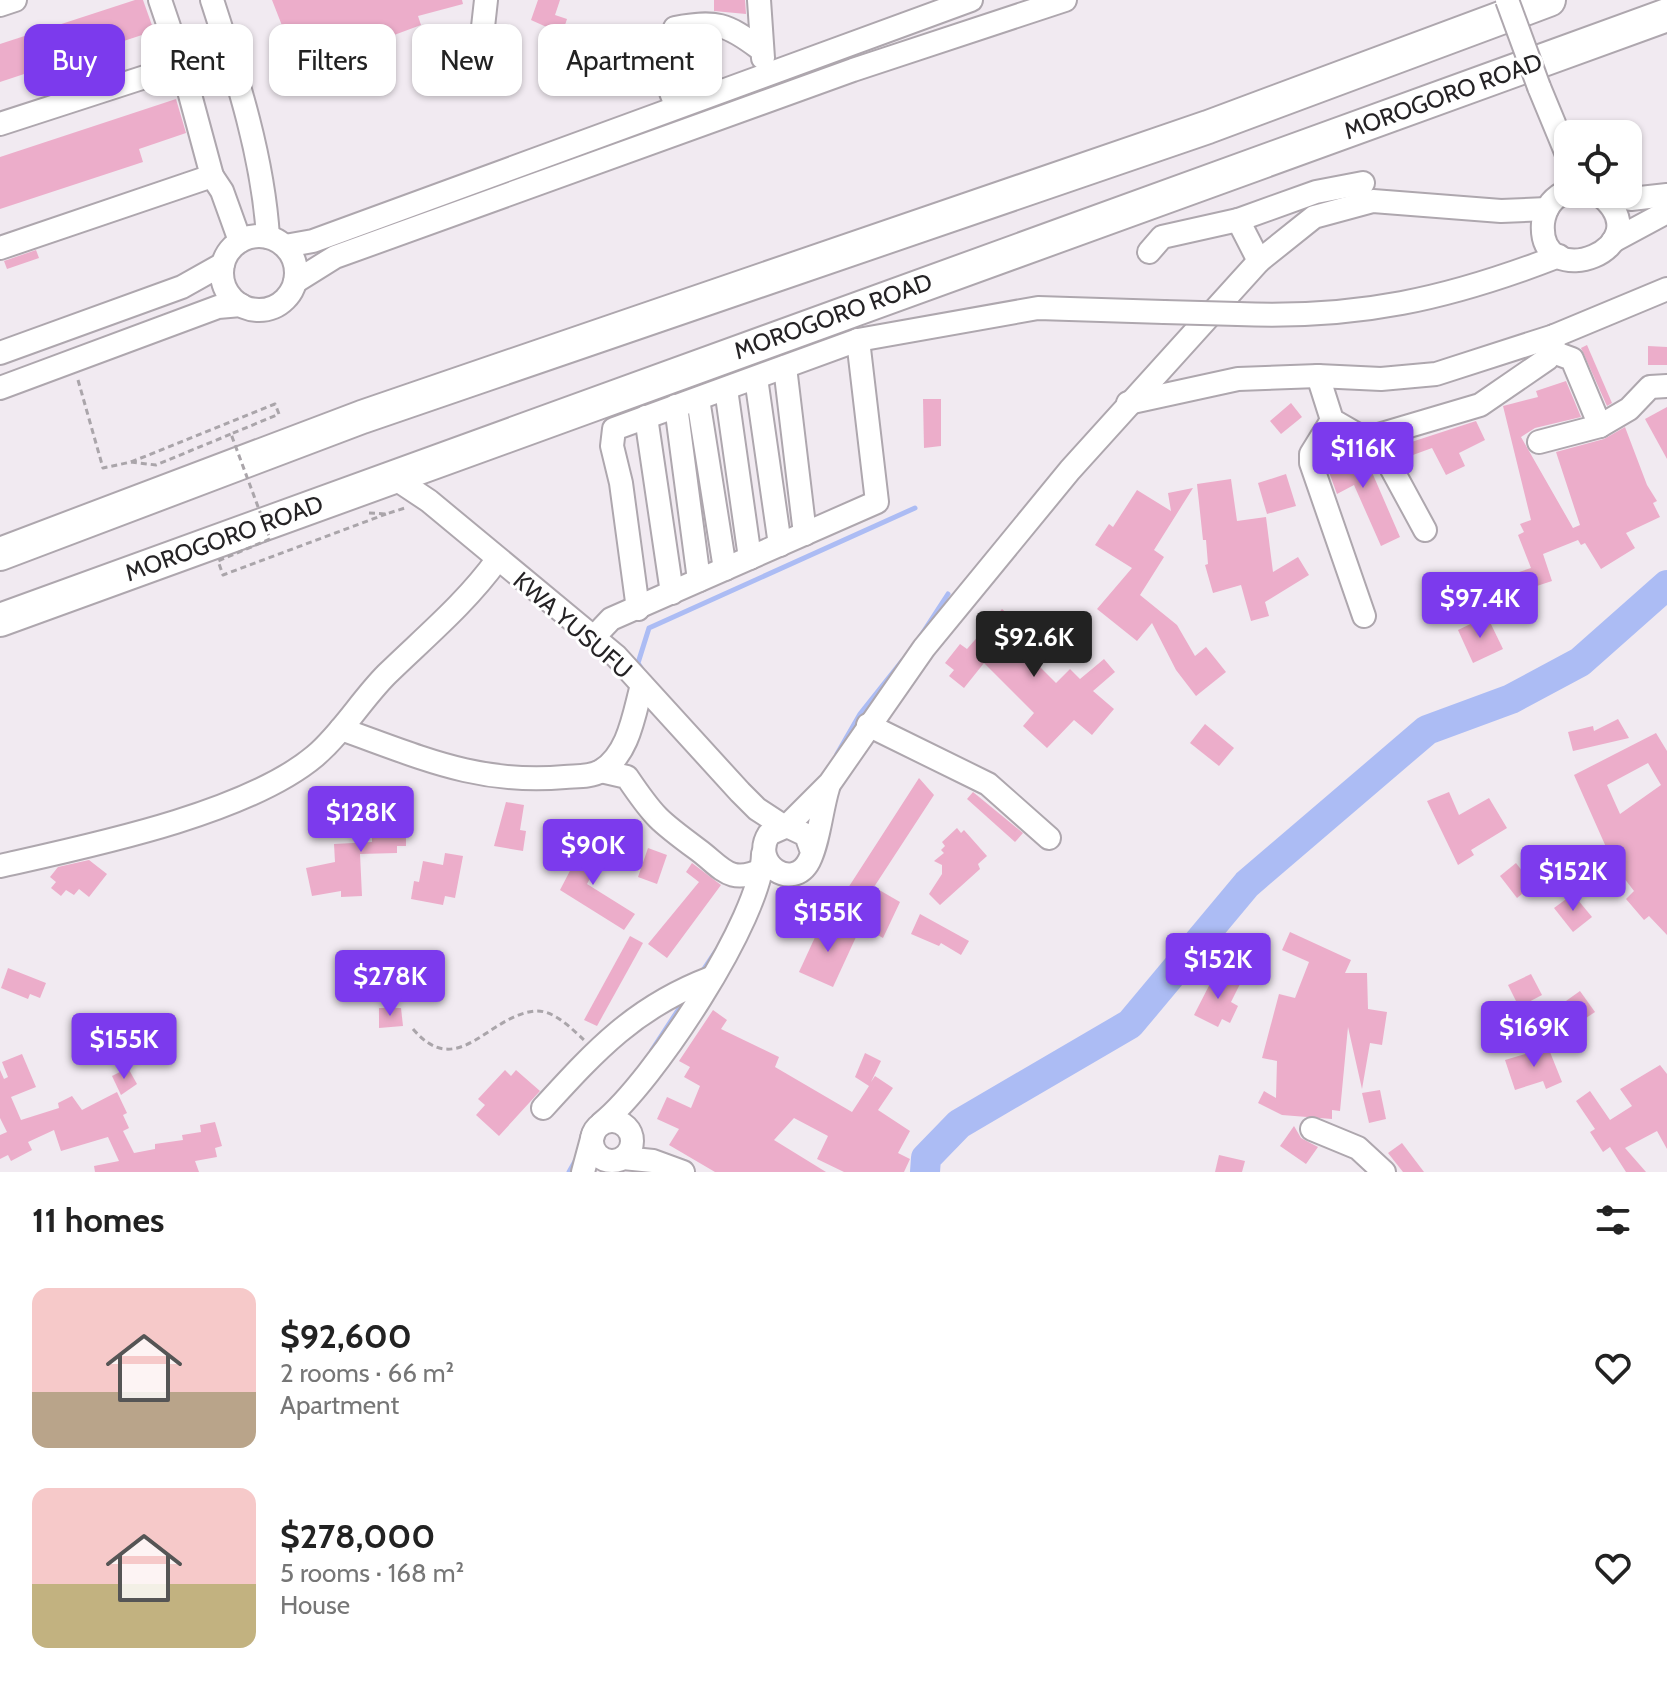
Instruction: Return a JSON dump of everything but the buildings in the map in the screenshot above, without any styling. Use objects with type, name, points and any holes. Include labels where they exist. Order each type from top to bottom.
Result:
[{"type":"highway","points":[[0,554],[362,417],[1208,127],[1549,0]]},
{"type":"highway","name":"MOROGORO ROAD","points":[[0,620],[1667,15]]},
{"type":"street","points":[[0,5],[15,0]]},
{"type":"street","points":[[160,0],[168,24]]},
{"type":"street","points":[[212,0],[237,77],[276,242],[295,263],[295,282]]},
{"type":"street","points":[[483,24],[486,0]]},
{"type":"street","points":[[759,0],[759,48],[767,72]]},
{"type":"street","points":[[240,241],[313,241],[767,72],[924,9],[971,0]]},
{"type":"street","points":[[0,388],[218,307],[241,305],[259,309],[278,304],[295,282],[335,257],[853,70],[1065,0]]},
{"type":"street","points":[[1507,0],[1554,125]]},
{"type":"street","points":[[676,105],[668,86],[664,51],[675,28],[701,23],[729,26],[759,48]]},
{"type":"street","points":[[0,124],[141,78]]},
{"type":"street","points":[[190,96],[212,176],[222,191],[240,241]]},
{"type":"street","points":[[0,248],[212,176]]},
{"type":"street","points":[[1149,252],[1162,237],[1238,220],[1316,192],[1363,183]]},
{"type":"street","points":[[1642,198],[1667,195]]},
{"type":"street","points":[[583,1172],[598,1129],[641,1085],[711,978],[737,932],[755,896],[769,834],[785,826],[830,783],[924,648],[1128,403],[1259,261],[1314,217],[1373,201],[1501,211],[1554,200]]},
{"type":"street","points":[[1554,204],[1543,229],[1546,240],[1559,256],[1569,260],[1589,261],[1607,250],[1613,241],[1617,220],[1611,208]]},
{"type":"street","points":[[1613,241],[1667,212]]},
{"type":"street","points":[[1238,220],[1259,261]]},
{"type":"street","points":[[0,353],[182,287],[223,264],[240,241]]},
{"type":"street","points":[[638,609],[621,483],[612,446],[614,429],[858,340],[1038,308],[1288,316],[1373,310],[1457,293],[1559,256]]},
{"type":"street","points":[[223,264],[223,283],[241,305]]},
{"type":"street","points":[[1128,403],[1227,380],[1318,376],[1381,379],[1436,374],[1554,344],[1667,289]]},
{"type":"street","points":[[593,638],[611,619],[877,502],[858,340]]},
{"type":"street","points":[[1318,376],[1332,420],[1356,436],[1375,438],[1480,405],[1534,370],[1554,344]]},
{"type":"street","points":[[1554,344],[1572,359],[1600,426]]},
{"type":"street","points":[[785,367],[805,534]]},
{"type":"street","points":[[756,378],[780,545]]},
{"type":"street","points":[[1539,442],[1600,426],[1629,409],[1650,387],[1667,386]]},
{"type":"street","points":[[726,389],[750,558]]},
{"type":"street","points":[[687,403],[725,569]]},
{"type":"street","points":[[687,403],[699,580]]},
{"type":"street","points":[[646,417],[672,593]]},
{"type":"street","points":[[1332,420],[1311,454],[1311,463],[1364,616]]},
{"type":"street","points":[[1375,438],[1425,530]]},
{"type":"street","name":"KWA YUSUFU","points":[[388,479],[402,483],[429,501],[593,638],[642,685],[757,809],[785,826]]},
{"type":"street","points":[[0,866],[178,820],[264,789],[313,758],[375,686],[458,608],[497,560]]},
{"type":"street","points":[[601,771],[623,748],[642,685]]},
{"type":"street","points":[[868,725],[988,784],[1049,838]]},
{"type":"street","points":[[341,729],[465,773],[542,780],[601,771],[627,777],[657,821],[701,851],[722,871],[743,877],[763,857]]},
{"type":"street","points":[[737,932],[807,864],[830,783]]},
{"type":"street","name":"KWA YUSUFU","points":[[740,792],[758,821],[763,857]]},
{"type":"street","points":[[785,826],[806,835],[812,852]]},
{"type":"street","points":[[763,857],[773,870],[785,874],[798,872]]},
{"type":"street","points":[[543,1108],[596,1050],[639,1015],[711,978]]},
{"type":"street","points":[[620,1152],[641,1085]]},
{"type":"street","points":[[598,1129],[617,1121],[620,1152]]},
{"type":"street","points":[[598,1129],[595,1151],[600,1157],[620,1152],[673,1168]]},
{"type":"street","points":[[1312,1129],[1358,1148],[1384,1172]]},
{"type":"path","points":[[73,360],[103,468],[131,462],[275,404],[279,414],[156,465],[131,462]]},
{"type":"path","points":[[231,434],[270,539],[218,561],[223,575],[429,501]]},
{"type":"path","points":[[363,512],[386,514]]},
{"type":"path","points":[[413,1029],[439,1048],[454,1050],[536,1011],[551,1014],[596,1050]]},
{"type":"waterway","points":[[643,671],[638,663],[649,628],[915,508]]},
{"type":"waterway","points":[[925,1172],[926,1158],[959,1124],[1130,1024],[1247,884],[1427,730],[1511,699],[1580,662],[1667,585]]},
{"type":"waterway","points":[[920,637],[948,594]]},
{"type":"waterway","points":[[837,754],[860,714],[902,661]]},
{"type":"waterway","points":[[702,972],[716,951]]},
{"type":"waterway","points":[[652,1050],[686,998]]},
{"type":"waterway","points":[[569,1172],[578,1156]]}]
